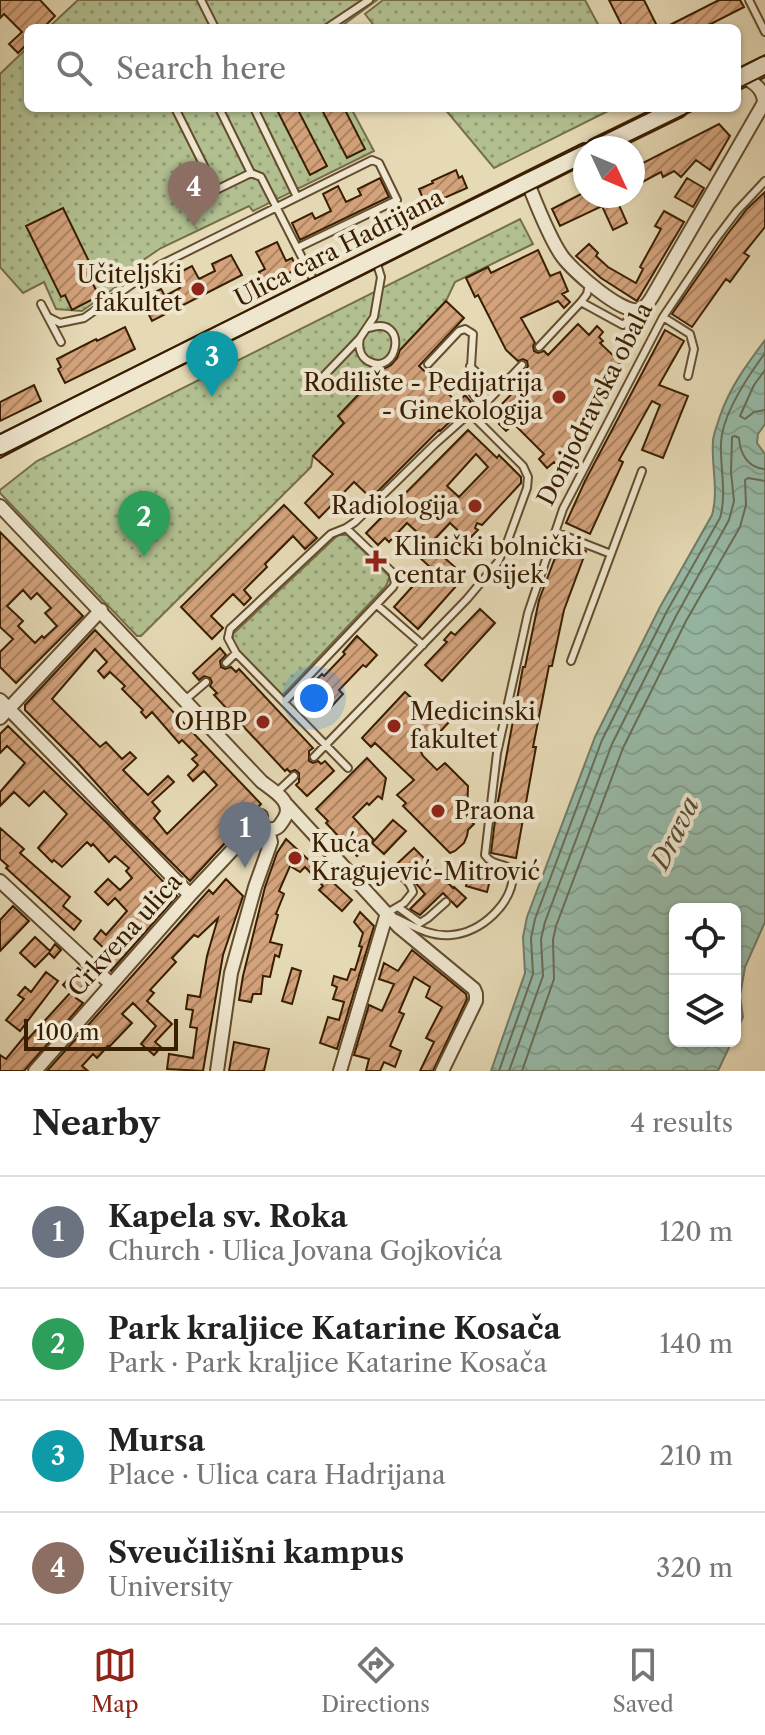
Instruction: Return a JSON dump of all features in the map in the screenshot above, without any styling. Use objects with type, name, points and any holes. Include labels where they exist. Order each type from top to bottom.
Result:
[{"type":"main road","points":[[741,77],[765,66]]},
{"type":"main road","points":[[621,136],[670,112]]},
{"type":"main road","name":"Ulica cara Hadrijana","points":[[0,445],[573,159]]},
{"type":"street","points":[[527,181],[562,257],[589,284],[626,308],[638,310],[652,297],[764,102],[757,87],[741,79]]},
{"type":"street","points":[[0,506],[262,782],[355,877],[393,910],[399,927],[476,994],[476,1001],[442,1071]]},
{"type":"street","points":[[101,610],[3,709],[190,895]]},
{"type":"street","points":[[217,1071],[231,973],[250,901],[271,842],[262,821],[267,793],[262,782]]},
{"type":"street","points":[[262,821],[276,799],[282,799]]},
{"type":"street","points":[[262,821],[274,830],[282,822],[288,812],[282,799]]},
{"type":"street","points":[[282,822],[289,819],[307,825]]},
{"type":"street","name":"Crkvena ulica","points":[[35,1071],[190,895],[262,821]]},
{"type":"street","points":[[2,888],[111,984]]},
{"type":"street","points":[[340,1071],[393,910]]},
{"type":"lane","points":[[201,0],[213,24]]},
{"type":"lane","points":[[333,24],[369,0]]},
{"type":"lane","points":[[749,0],[765,32]]},
{"type":"lane","points":[[177,112],[216,190],[251,173]]},
{"type":"lane","points":[[221,112],[251,173],[261,177],[316,287]]},
{"type":"lane","points":[[256,112],[297,197]]},
{"type":"lane","points":[[48,317],[60,323],[84,318],[158,266],[372,160],[379,163],[397,200],[297,248]]},
{"type":"lane","name":"Donjodravska obala","points":[[393,910],[423,931],[452,935],[477,926],[496,912],[510,893],[513,872],[489,861],[485,847],[497,753],[528,613],[555,532],[574,484],[663,317],[715,240],[765,181]]},
{"type":"lane","points":[[318,382],[360,338],[374,317],[381,272],[374,258]]},
{"type":"lane","points":[[539,347],[581,302],[589,284]]},
{"type":"lane","points":[[581,302],[623,325],[638,310]]},
{"type":"lane","points":[[41,304],[61,342]]},
{"type":"lane","points":[[663,317],[690,334],[694,349],[688,376]]},
{"type":"lane","points":[[360,338],[363,356],[373,363],[385,362],[394,353],[396,341],[391,330],[379,325],[367,328]]},
{"type":"lane","points":[[428,364],[459,331],[465,329],[473,334],[471,391],[482,407]]},
{"type":"lane","points":[[348,768],[236,653],[228,638],[230,629],[331,534],[355,522],[435,444],[482,407],[522,365]]},
{"type":"lane","points":[[470,366],[496,392]]},
{"type":"lane","points":[[314,757],[467,599],[498,562],[527,488],[528,477],[523,466],[471,414]]},
{"type":"lane","points":[[571,661],[642,471]]},
{"type":"lane","points":[[284,702],[393,587],[392,572],[346,528]]},
{"type":"lane","points":[[555,532],[611,554]]},
{"type":"lane","points":[[377,605],[423,645]]},
{"type":"lane","points":[[226,663],[236,653]]},
{"type":"lane","points":[[185,700],[206,682]]},
{"type":"lane","points":[[282,799],[294,776]]},
{"type":"lane","points":[[355,877],[393,871],[405,877],[413,892],[393,910],[420,923],[446,902]]},
{"type":"shaded area","points":[[78,0],[377,0],[344,24],[52,24]]},
{"type":"shaded area","points":[[383,0],[585,0],[598,24],[373,24],[365,14]]},
{"type":"shaded area","points":[[24,51],[24,112],[353,112],[374,151],[253,211],[249,206],[161,248],[118,277],[120,284],[82,311],[56,309],[44,282],[23,293],[0,267],[0,74]]},
{"type":"shaded area","points":[[447,112],[606,112],[494,168]]},
{"type":"shaded area","points":[[520,219],[533,244],[455,282],[446,301],[338,416],[344,423],[313,456],[311,467],[141,636],[137,636],[0,493],[37,461]]},
{"type":"shaded area","points":[[338,535],[347,535],[390,577],[386,586],[283,695],[275,694],[232,645],[233,634]]},
{"type":"water","name":"Drava","points":[[765,340],[765,424],[758,434],[757,443],[765,454],[765,922],[745,967],[741,990],[741,903],[669,903],[669,1047],[729,1047],[718,1071],[491,1071],[525,973],[523,937],[527,917],[595,737],[660,607],[712,515],[715,431],[724,405],[745,367]]},
{"type":"building","points":[[0,0],[40,0],[55,16],[47,24],[24,24],[24,47],[18,53],[9,44],[22,32],[4,14],[0,18]]},
{"type":"building","points":[[609,0],[644,0],[656,24],[621,24]]},
{"type":"building","points":[[719,0],[740,0],[744,7],[711,24],[672,24]]},
{"type":"building","points":[[278,112],[299,112],[327,166],[310,175]]},
{"type":"building","points":[[323,112],[346,112],[365,149],[347,158]]},
{"type":"building","points":[[719,124],[730,136],[710,170],[696,160],[681,177],[674,171],[663,177],[661,172],[645,181],[645,162]]},
{"type":"building","points":[[456,170],[467,188],[426,206],[419,189]]},
{"type":"building","points":[[380,178],[389,197],[300,240],[292,223],[312,213],[315,219],[331,211],[323,194],[338,186],[346,202],[361,195],[358,189]]},
{"type":"building","points":[[687,178],[704,188],[693,207],[675,197]]},
{"type":"building","points":[[765,192],[765,227],[744,253],[749,256],[730,282],[726,279],[692,327],[672,314],[726,236]]},
{"type":"building","points":[[573,198],[573,208],[598,208],[560,226],[552,209]]},
{"type":"building","points":[[63,208],[99,282],[93,284],[99,296],[72,310],[65,295],[61,297],[26,226]]},
{"type":"building","points":[[603,208],[620,208],[627,223],[613,230]]},
{"type":"building","points":[[664,211],[684,222],[637,301],[601,278],[576,256],[589,244],[608,267],[636,283],[643,269],[640,267],[661,229],[655,226]]},
{"type":"building","points":[[277,242],[286,261],[292,258],[297,269],[265,285],[259,272],[265,269],[256,252]]},
{"type":"building","name":"Rodilište - Pedijatrija - Ginekologija","points":[[538,250],[550,276],[560,272],[568,291],[562,294],[570,302],[564,308],[558,301],[521,318],[535,343],[534,351],[544,351],[548,355],[578,324],[589,335],[597,326],[603,332],[599,337],[603,341],[600,343],[621,363],[618,365],[623,370],[612,382],[616,386],[566,473],[554,462],[547,468],[539,459],[544,454],[514,424],[506,431],[499,424],[506,417],[497,409],[531,374],[526,369],[527,361],[518,361],[506,350],[466,278],[488,267],[491,273]]},
{"type":"building","name":"Učiteljski fakultet","points":[[231,255],[242,275],[152,321],[141,299],[161,289],[165,296],[180,288],[174,275],[192,266],[199,279],[215,271],[212,264]]},
{"type":"building","points":[[446,301],[464,318],[419,366],[458,403],[465,395],[471,402],[371,498],[354,482],[319,518],[305,503],[333,474],[313,456],[344,423],[338,416],[383,369],[391,365],[400,350]]},
{"type":"building","points":[[125,327],[135,349],[65,383],[57,359]]},
{"type":"building","points":[[665,330],[684,341],[659,385],[688,396],[663,458],[642,450],[660,405],[652,401],[619,460],[623,462],[590,534],[566,523]]},
{"type":"building","points":[[34,385],[41,401],[0,421],[0,402]]},
{"type":"building","points":[[468,430],[521,477],[521,483],[482,525],[477,523],[475,528],[478,530],[468,540],[450,523],[430,544],[407,523],[389,542],[385,538],[378,545],[366,533]],"holes":[[[476,454],[488,467],[459,497],[447,486]]]},
{"type":"building","points":[[284,505],[317,538],[305,549],[293,536],[244,590],[251,598],[244,605],[233,594],[211,616],[223,628],[212,639],[181,607]]},
{"type":"building","points":[[0,532],[83,616],[16,683],[0,667],[0,652],[13,639],[0,627]],"holes":[[[23,590],[31,599],[37,593],[51,608],[45,613],[57,626],[35,643],[18,626],[23,621],[7,606]]]},
{"type":"building","points":[[561,542],[586,551],[564,610],[552,666],[549,666],[516,858],[491,853],[496,812],[539,600]]},
{"type":"building","points":[[430,545],[465,576],[418,629],[394,607],[430,567],[419,557]]},
{"type":"building","points":[[480,609],[495,623],[442,681],[425,665],[447,642],[444,640],[451,632],[455,635]]},
{"type":"building","points":[[95,630],[261,804],[190,881],[25,710],[25,705]],"holes":[[[95,649],[107,662],[98,671],[104,678],[110,672],[125,686],[122,689],[143,710],[141,712],[146,718],[152,712],[179,743],[182,740],[197,755],[192,759],[198,765],[188,775],[193,781],[204,771],[217,785],[167,834],[154,818],[160,811],[152,802],[174,782],[168,776],[148,795],[123,770],[136,758],[130,752],[122,759],[106,742],[100,747],[52,699]]]},
{"type":"building","points":[[357,636],[377,655],[339,690],[343,694],[331,707],[309,687],[345,654],[343,652]]},
{"type":"building","name":"OHBP","points":[[220,648],[226,655],[220,661],[221,667],[231,667],[236,672],[239,669],[313,748],[309,751],[309,761],[321,764],[325,761],[334,771],[307,796],[296,785],[299,773],[295,770],[285,771],[214,695],[217,693],[210,686],[210,678],[204,676],[199,680],[193,673]]},
{"type":"building","points":[[405,692],[428,713],[434,707],[450,721],[421,752],[437,770],[445,763],[468,786],[467,817],[474,824],[468,830],[464,843],[450,853],[403,806],[406,803],[397,795],[414,780],[375,743],[371,747],[362,738]]},
{"type":"building","points":[[8,726],[177,896],[111,971],[100,961],[108,952],[94,939],[101,930],[106,935],[127,911],[115,898],[108,905],[95,892],[108,879],[120,890],[132,878],[126,871],[129,868],[115,856],[109,862],[93,844],[91,846],[87,842],[62,867],[54,860],[52,862],[38,848],[67,814],[44,791],[29,806],[14,792],[0,806],[0,792],[25,763],[7,746],[0,753],[0,734]]},
{"type":"building","points":[[367,758],[386,778],[382,799],[378,796],[353,817],[374,840],[357,856],[316,809]]},
{"type":"building","points":[[393,820],[406,831],[384,854],[372,843]]},
{"type":"building","points":[[0,828],[24,849],[20,853],[70,897],[63,906],[81,921],[74,930],[6,868],[8,866],[0,859]]},
{"type":"building","points":[[286,839],[352,900],[342,911],[319,890],[323,886],[305,867],[300,872],[290,866],[279,891],[284,894],[270,942],[282,945],[279,957],[275,955],[270,977],[263,976],[261,994],[253,994],[251,1002],[239,1000],[265,887],[277,853]]},
{"type":"building","points":[[414,848],[466,898],[457,907],[443,893],[420,915],[410,909],[425,894],[398,863]]},
{"type":"building","points":[[480,869],[492,872],[487,892],[466,886],[468,878],[478,880]]},
{"type":"building","points":[[226,879],[243,896],[223,955],[203,1071],[167,1069],[169,1054],[193,1058],[197,1028],[190,1027],[193,1010],[186,1009],[188,995],[200,997],[218,918],[198,937],[194,935],[172,958],[176,962],[150,990],[154,993],[147,1001],[172,1024],[155,1042],[161,1047],[154,1055],[141,1044],[156,1026],[133,1003],[122,1014],[132,1023],[97,1058],[93,1054],[82,1066],[88,1071],[47,1071],[209,890],[213,894]]},
{"type":"building","points":[[13,906],[29,921],[0,951],[0,920]]},
{"type":"building","points":[[360,912],[374,926],[337,1049],[320,1043],[328,1017],[339,1020],[344,1002],[333,999],[337,987],[332,985],[334,976],[347,980],[351,969],[355,970],[363,933],[354,922]]},
{"type":"building","points":[[35,937],[50,951],[55,944],[61,950],[54,958],[49,953],[35,967],[20,953]]},
{"type":"building","points":[[412,950],[466,994],[467,999],[433,1071],[420,1071],[434,1042],[426,1038],[442,1007],[426,997],[430,987],[414,977],[399,1012],[404,1014],[390,1046],[401,1051],[395,1067],[384,1062],[380,1071],[366,1071],[369,1059],[354,1055],[369,1005],[382,1011],[394,984],[379,979],[384,963],[398,971]]},
{"type":"building","points":[[78,968],[92,980],[76,998],[83,1003],[24,1071],[0,1071],[0,1055],[6,1059],[71,992],[63,985]]},
{"type":"building","points":[[292,968],[301,971],[292,1004],[282,1001]]},
{"type":"building","points":[[46,972],[58,981],[20,1031],[6,1020],[24,999],[18,995],[25,987],[31,992]]},
{"type":"building","points":[[234,1042],[269,1049],[264,1071],[229,1071]]},
{"type":"tram line","points":[[741,67],[765,55]]},
{"type":"tram line","points":[[741,87],[765,75]]},
{"type":"tram line","points":[[0,434],[650,112]]},
{"type":"tram line","points":[[641,136],[690,112]]},
{"type":"tram line","points":[[0,458],[573,169]]},
{"type":"place","name":"Sveučilišni kampus","points":[[194,227]]},
{"type":"place","name":"Učiteljski fakultet","points":[[198,289]]},
{"type":"place","name":"Mursa","points":[[212,397]]},
{"type":"place","name":"Rodilište - Pedijatrija - Ginekologija","points":[[559,397]]},
{"type":"place","name":"Radiologija","points":[[475,506]]},
{"type":"place","name":"Park kraljice Katarine Kosača","points":[[144,557]]},
{"type":"place","name":"Klinički bolnički centar Osijek","points":[[376,561]]},
{"type":"place","name":"OHBP","points":[[263,722]]},
{"type":"place","name":"Medicinski fakultet","points":[[394,726]]},
{"type":"place","name":"Praona","points":[[438,811]]},
{"type":"place","name":"Kuća Kragujević-Mitrović","points":[[295,858]]},
{"type":"place","name":"Kapela sv. Roka","points":[[245,868]]}]
